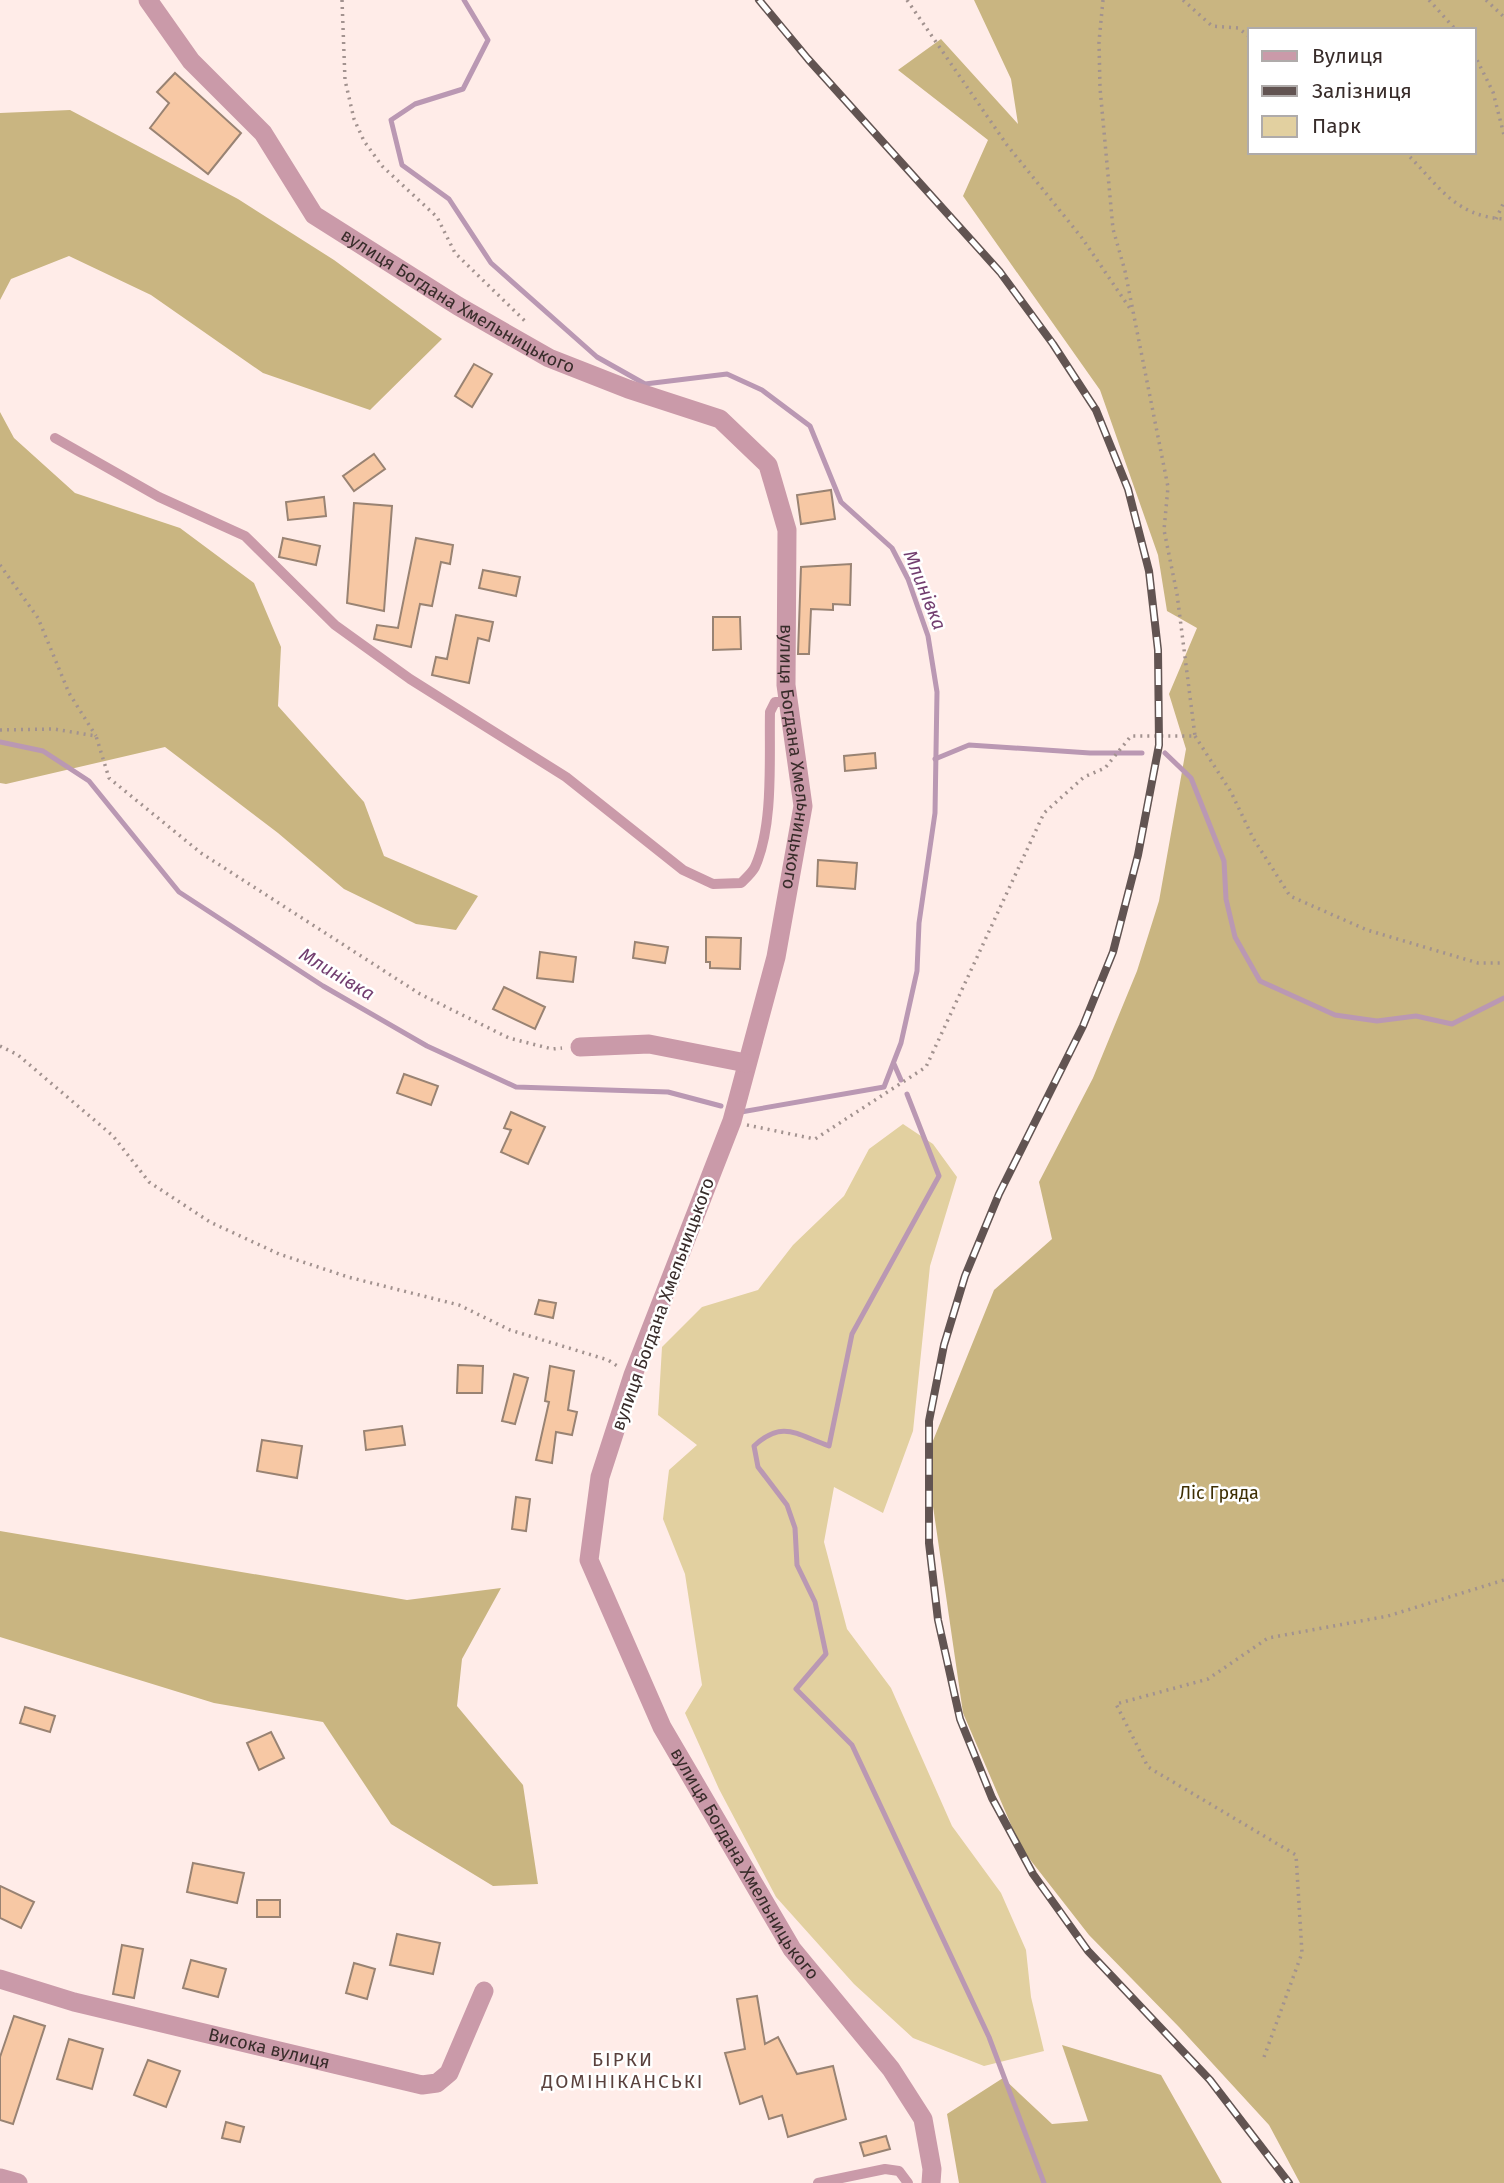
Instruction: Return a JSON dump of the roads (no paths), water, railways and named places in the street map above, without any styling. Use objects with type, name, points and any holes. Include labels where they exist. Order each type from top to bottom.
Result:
[{"type":"street","name":"вулиця Богдана Хмельницького","points":[[148,0],[191,61],[262,133],[314,215],[458,306],[549,358],[628,389],[720,419],[768,465],[787,530],[789,702],[803,806],[776,957],[732,1121],[633,1375],[600,1477],[589,1560],[662,1727],[792,1950],[891,2069],[923,2119],[932,2169],[931,2183]]},
{"type":"street","points":[[580,1047],[649,1044],[746,1063]]},
{"type":"street","name":"Висока вулиця","points":[[0,1979],[74,2002],[422,2085],[437,2083],[449,2073],[484,1991]]},
{"type":"street","points":[[0,2178],[18,2183]]},
{"type":"lane","points":[[55,439],[159,496],[245,536],[346,633],[410,679],[566,777],[683,870],[713,884],[741,883],[754,869],[763,838],[768,786],[770,712],[775,702],[789,702]]},
{"type":"lane","points":[[818,2183],[885,2169],[899,2171],[908,2183]]},
{"type":"waterway","name":"Млинівка","points":[[464,0],[488,40],[463,89],[415,104],[391,120],[402,165],[449,199],[491,263],[597,357],[645,384],[727,374],[762,390],[810,426],[841,502],[892,548],[908,579],[928,636],[937,692],[935,813],[919,923],[917,971],[901,1043],[884,1087],[741,1112]]},
{"type":"waterway","name":"Млинівка","points":[[0,742],[43,751],[89,781],[179,892],[323,986],[427,1046],[516,1087],[668,1092],[721,1106]]},
{"type":"waterway","points":[[935,759],[969,745],[1090,753],[1142,753]]},
{"type":"waterway","points":[[1165,753],[1191,778],[1224,861],[1226,899],[1235,937],[1260,981],[1335,1015],[1377,1021],[1416,1016],[1452,1024],[1504,998]]},
{"type":"waterway","points":[[894,1064],[901,1080]]},
{"type":"waterway","points":[[907,1094],[939,1176],[852,1334],[829,1446],[799,1434],[782,1431],[773,1433],[754,1446],[758,1467],[787,1505],[795,1528],[797,1565],[815,1602],[826,1654],[796,1689],[852,1745],[989,2037],[1044,2183]]},
{"type":"railway","points":[[759,0],[808,59],[1000,272],[1053,344],[1096,410],[1128,489],[1149,571],[1158,650],[1159,745],[1138,855],[1113,952],[1083,1026],[999,1194],[965,1276],[944,1345],[929,1421],[929,1543],[938,1620],[960,1719],[992,1798],[1033,1874],[1088,1951],[1210,2080],[1289,2183]]},
{"type":"district","name":"БІРКИ ДОМІНІКАНСЬКІ","points":[[623,2070]]},
{"type":"park label","name":"Ліс Гряда","points":[[1219,1493]]}]
